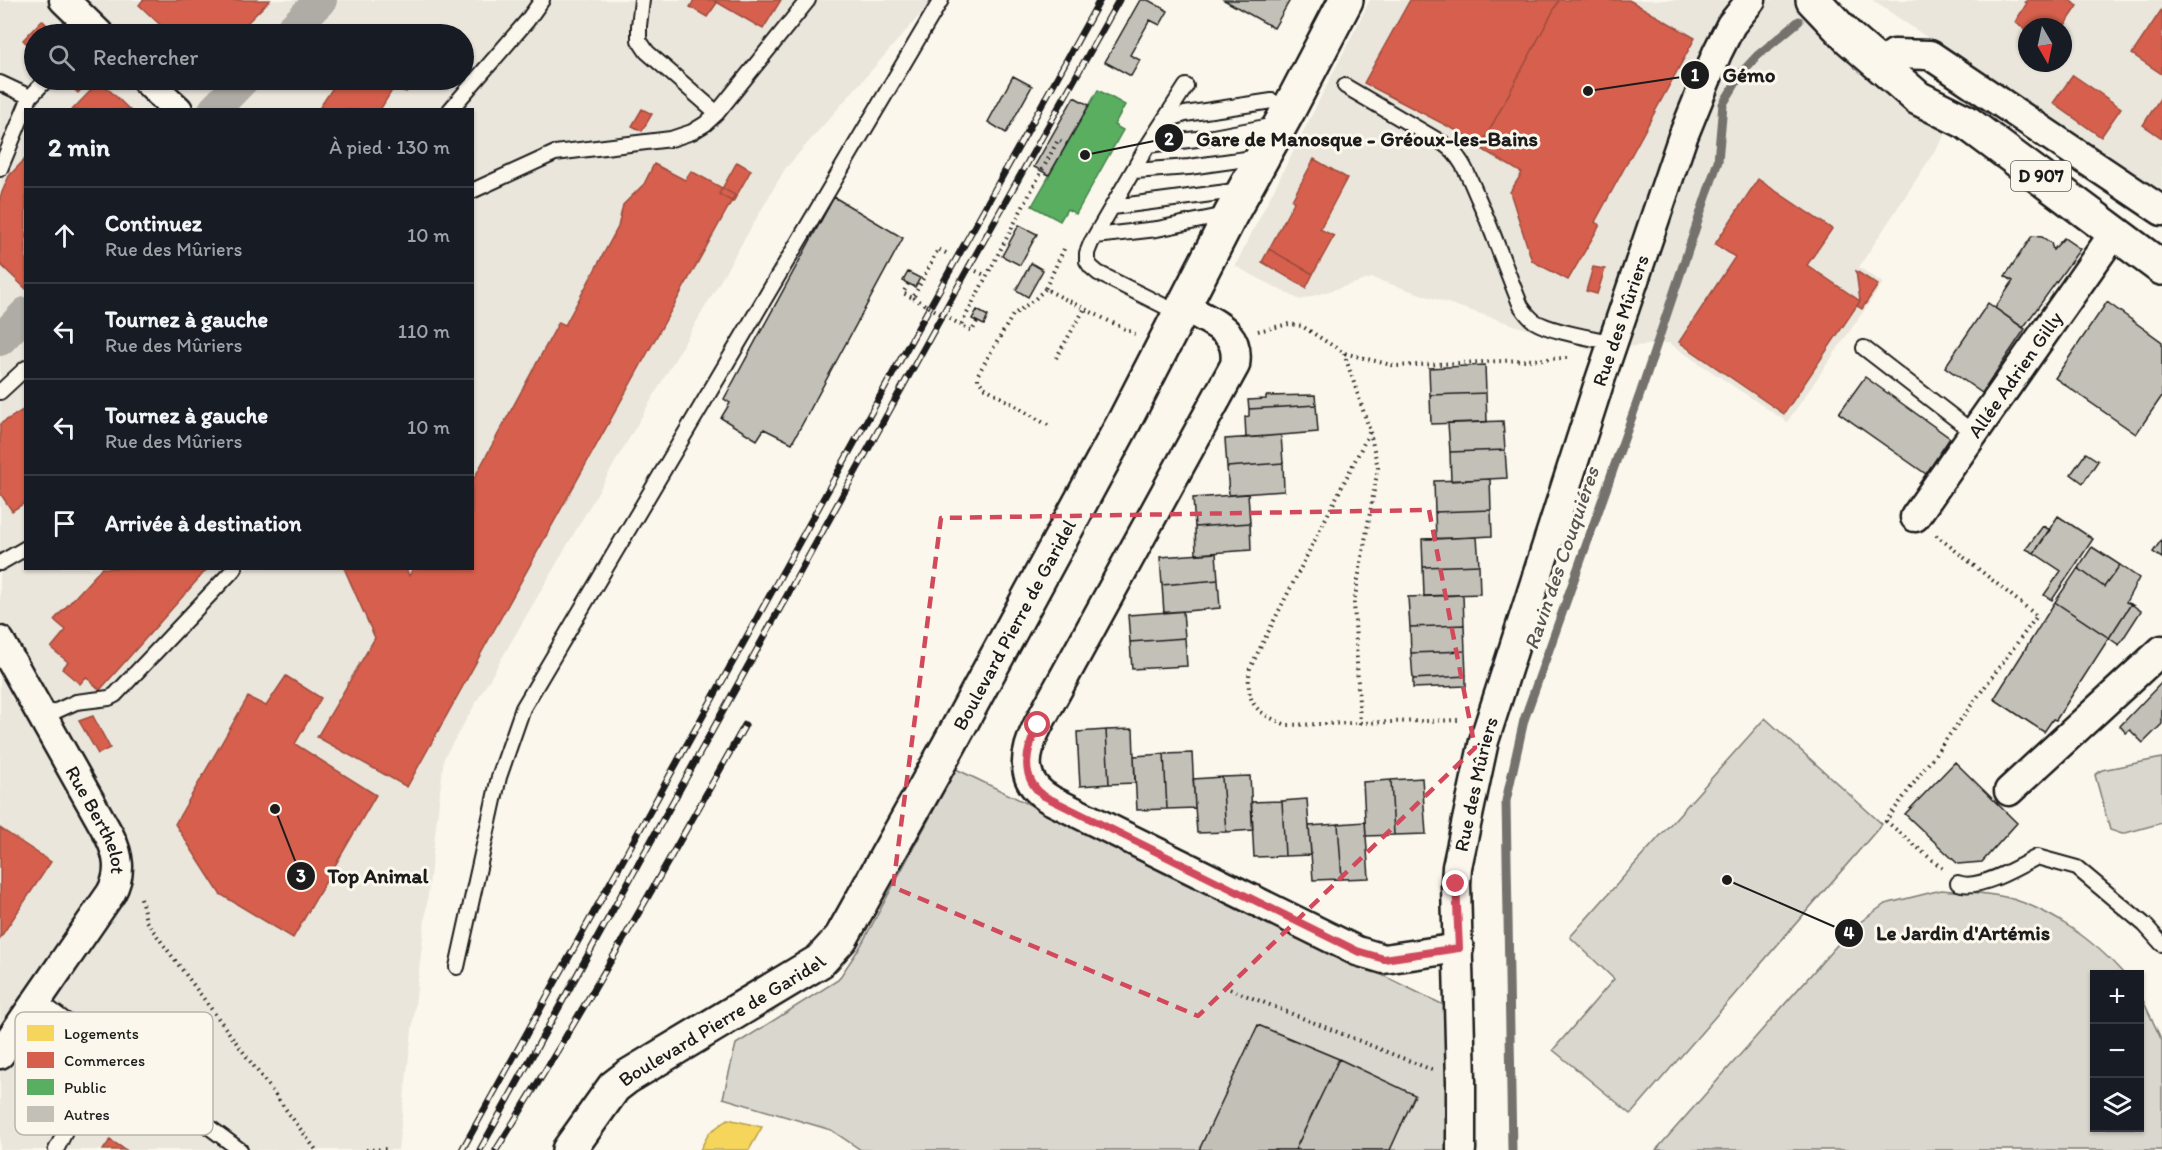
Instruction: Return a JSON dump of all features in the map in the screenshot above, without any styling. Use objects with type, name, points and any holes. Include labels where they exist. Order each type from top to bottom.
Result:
[{"type":"street","name":"Boulevard Pierre de Garidel","points":[[568,1150],[614,1087],[648,1063],[820,962],[841,938],[972,704],[1125,420],[1346,0]]},
{"type":"street","name":"Rue des Mûriers","points":[[1461,1150],[1456,884],[1457,867],[1484,741],[1611,349],[1691,117],[1728,31],[1751,0]]},
{"type":"street","name":"D 907","points":[[1813,0],[1849,38],[1918,98],[1966,122],[2162,268]]},
{"type":"street","name":"D 907","points":[[1837,0],[1934,88],[1966,122]]},
{"type":"street","points":[[71,2],[88,24]]},
{"type":"street","points":[[1894,54],[1930,55],[2162,211]]},
{"type":"street","points":[[157,90],[176,108]]},
{"type":"street","name":"Allée Adrien Gilly","points":[[1915,517],[2115,232]]},
{"type":"street","points":[[1182,310],[1216,324],[1231,338],[1237,353],[1235,365],[1032,737],[1026,768],[1030,781],[1036,790],[1051,800],[1357,951],[1384,959],[1459,948]]},
{"type":"street","name":"Rue Berthelot","points":[[0,641],[113,844],[119,865],[117,880],[111,893],[30,1012]]},
{"type":"street","points":[[2009,791],[2162,650]]},
{"type":"street","name":"Rue Berthelot","points":[[0,1054],[15,1033]]},
{"type":"lane","points":[[474,82],[527,21],[542,0]]},
{"type":"lane","points":[[642,0],[639,40],[647,52],[717,113]]},
{"type":"lane","points":[[474,190],[555,153],[671,139],[692,132],[717,113],[808,0]]},
{"type":"lane","points":[[457,967],[499,777],[524,708],[941,0]]},
{"type":"lane","points":[[0,83],[30,97]]},
{"type":"lane","points":[[1182,310],[1098,273],[1087,261],[1087,253],[1148,145],[1186,86]]},
{"type":"lane","points":[[1346,86],[1444,144],[1456,154],[1492,231],[1521,306],[1528,315],[1548,327],[1611,349]]},
{"type":"lane","points":[[25,108],[30,97],[37,90]]},
{"type":"lane","points":[[452,108],[467,90]]},
{"type":"lane","points":[[1148,145],[1213,137],[1285,118],[1272,101],[1185,114],[1165,121]]},
{"type":"lane","points":[[0,170],[24,112]]},
{"type":"lane","points":[[1134,171],[1263,157]]},
{"type":"lane","points":[[1113,207],[1238,202]]},
{"type":"lane","points":[[1095,236],[1157,229],[1238,202]]},
{"type":"lane","points":[[1864,348],[1974,433]]},
{"type":"lane","points":[[0,392],[24,370]]},
{"type":"lane","points":[[0,563],[24,549]]},
{"type":"lane","points":[[43,717],[76,702],[116,695],[233,570]]},
{"type":"lane","points":[[1958,883],[1964,885],[2001,876],[2037,857],[2077,868],[2145,925],[2162,944]]},
{"type":"lane","points":[[38,1000],[54,1012]]},
{"type":"lane","points":[[213,1130],[240,1150]]},
{"type":"lane","points":[[56,1150],[64,1135]]},
{"type":"path","points":[[961,325],[1058,140],[1067,144]]},
{"type":"path","points":[[1051,426],[984,387],[978,380],[978,374],[1012,315],[1045,289],[1068,241]]},
{"type":"path","points":[[913,298],[938,249],[948,254]]},
{"type":"path","points":[[976,271],[987,276]]},
{"type":"path","points":[[908,284],[903,293],[961,325],[972,331],[977,322]]},
{"type":"path","points":[[1045,289],[1140,337]]},
{"type":"path","points":[[1056,358],[1085,308]]},
{"type":"path","points":[[1231,338],[1289,324],[1302,326],[1344,353],[1395,366],[1611,349]]},
{"type":"path","points":[[1344,353],[1370,431],[1378,468],[1354,602],[1360,724]]},
{"type":"path","points":[[1370,431],[1250,668],[1248,691],[1258,710],[1272,720],[1287,726],[1491,719]]},
{"type":"path","points":[[1915,517],[2037,616],[1886,820],[1958,883]]},
{"type":"path","points":[[119,865],[135,876],[146,921],[316,1150]]},
{"type":"path","points":[[1230,989],[1461,1082]]},
{"type":"path","points":[[366,1150],[388,1149]]},
{"type":"highlighted area","points":[[1429,510],[1475,748],[1198,1016],[893,887],[941,518]]},
{"type":"shaded area","points":[[0,0],[933,0],[785,169],[444,758],[398,1150],[0,1150]]},
{"type":"shaded area","points":[[1370,0],[1801,0],[1824,28],[1946,134],[1859,267],[1883,283],[1787,422],[1669,343],[1590,350],[1372,278],[1300,300],[1235,266]]},
{"type":"shaded area","points":[[1872,0],[2162,0],[2162,190],[2048,119]]},
{"type":"shaded area","points":[[1765,718],[1882,824],[1631,1114],[1553,1050],[1614,979],[1570,937]]},
{"type":"shaded area","points":[[2162,758],[2162,823],[2122,834],[2110,830],[2095,775],[2102,770]]},
{"type":"shaded area","points":[[956,769],[1450,1008],[1450,1150],[861,1150],[831,1130],[723,1098],[736,1044],[838,980],[860,947]]},
{"type":"shaded area","points":[[1941,890],[1997,895],[2022,902],[2054,917],[2099,950],[2120,970],[2090,970],[2090,1132],[2144,1132],[2144,1003],[2162,1041],[2162,1150],[1656,1150],[1852,928],[1885,904]]},
{"type":"building: Logements","points":[[728,1119],[762,1127],[749,1150],[700,1150],[709,1133]]},
{"type":"building: Commerces","points":[[143,0],[270,0],[246,24],[159,24],[139,5]]},
{"type":"building: Commerces","points":[[694,0],[713,0],[717,3],[707,17],[690,7]]},
{"type":"building: Commerces","points":[[713,0],[781,0],[763,29]]},
{"type":"building: Commerces","points":[[1410,0],[1559,0],[1482,144],[1364,83]]},
{"type":"building: Commerces","points":[[1559,0],[1629,0],[1695,38],[1595,222],[1600,225],[1568,280],[1532,261],[1510,192],[1522,173],[1480,148]]},
{"type":"building: Commerces","points":[[2027,0],[2069,0],[2078,6],[2070,18],[2018,18],[2018,24],[2015,22],[2027,3],[2025,2]]},
{"type":"building: Commerces","points":[[2162,9],[2162,74],[2132,54]]},
{"type":"building: Commerces","points":[[2073,75],[2121,108],[2101,137],[2053,103]]},
{"type":"building: Commerces","points":[[91,90],[109,90],[128,108],[74,108]]},
{"type":"building: Commerces","points":[[331,90],[392,90],[381,108],[319,108]]},
{"type":"building: Commerces","points":[[2162,95],[2162,138],[2143,125]]},
{"type":"building: Commerces","points":[[642,109],[652,114],[642,131],[632,126]]},
{"type":"building: Commerces","points":[[1314,159],[1347,178],[1320,229],[1334,236],[1313,274],[1269,249]]},
{"type":"building: Commerces","points":[[24,160],[24,287],[0,264],[0,197],[9,176]]},
{"type":"building: Commerces","points":[[737,162],[751,170],[733,202],[719,194]]},
{"type":"building: Commerces","points":[[654,164],[685,180],[691,171],[735,195],[407,787],[317,737],[375,638],[345,570],[407,570],[409,576],[412,570],[474,570],[474,478],[559,322],[565,325],[618,227],[623,205],[644,184]]},
{"type":"building: Commerces","points":[[1758,179],[1832,229],[1807,265],[1860,301],[1784,414],[1679,342],[1735,257],[1715,244]]},
{"type":"building: Commerces","points":[[1269,249],[1313,274],[1306,288],[1262,262]]},
{"type":"building: Commerces","points":[[1593,267],[1605,269],[1597,294],[1586,291]]},
{"type":"building: Commerces","points":[[1856,271],[1878,285],[1862,309],[1857,306],[1860,301]]},
{"type":"building: Commerces","points":[[24,409],[24,503],[12,511],[0,493],[0,424]]},
{"type":"building: Commerces","points":[[100,570],[206,570],[100,690],[86,677],[80,684],[62,669],[68,662],[51,648],[66,630],[54,620]]},
{"type":"building: Commerces","points":[[286,676],[321,698],[295,744],[376,795],[293,938],[220,894],[175,824],[248,697],[266,706]]},
{"type":"building: Commerces","points":[[93,716],[110,748],[98,754],[79,721]]},
{"type":"building: Commerces","points":[[0,828],[51,862],[0,938]]},
{"type":"building: Commerces","points":[[110,1140],[126,1150],[103,1150]]},
{"type":"building: Public","points":[[1098,90],[1125,105],[1114,125],[1123,130],[1076,214],[1067,209],[1060,221],[1032,206]]},
{"type":"building: Autres","points":[[1140,0],[1148,0],[1168,11],[1160,25],[1150,20],[1130,55],[1140,60],[1131,76],[1105,62]]},
{"type":"building: Autres","points":[[1224,0],[1290,0],[1274,28]]},
{"type":"building: Autres","points":[[1013,76],[1032,86],[1006,133],[988,122]]},
{"type":"building: Autres","points":[[1074,97],[1089,105],[1049,175],[1034,167]]},
{"type":"building: Autres","points":[[834,197],[903,238],[792,443],[764,429],[757,440],[721,418],[730,403],[724,399]]},
{"type":"building: Autres","points":[[1019,225],[1037,234],[1020,265],[1002,256]]},
{"type":"building: Autres","points":[[2032,236],[2042,237],[2051,243],[2053,250],[2064,238],[2080,249],[2023,328],[1995,308],[2013,281],[2005,276]]},
{"type":"building: Autres","points":[[1031,263],[1043,270],[1028,297],[1016,290]]},
{"type":"building: Autres","points":[[908,272],[920,278],[915,287],[903,281]]},
{"type":"building: Autres","points":[[2107,302],[2162,342],[2162,396],[2136,434],[2055,378]]},
{"type":"building: Autres","points":[[1988,303],[2025,329],[1982,393],[1945,367]]},
{"type":"building: Autres","points":[[977,310],[988,316],[984,325],[972,319]]},
{"type":"building: Autres","points":[[1485,365],[1486,393],[1430,395],[1429,368]]},
{"type":"building: Autres","points":[[1865,377],[1950,438],[1926,474],[1839,413]]},
{"type":"building: Autres","points":[[1486,393],[1487,422],[1431,424],[1430,395]]},
{"type":"building: Autres","points":[[1315,395],[1316,405],[1249,409],[1248,400],[1266,399],[1266,396]]},
{"type":"building: Autres","points":[[1316,405],[1318,432],[1246,438],[1245,417],[1249,416],[1249,409]]},
{"type":"building: Autres","points":[[1503,421],[1505,450],[1450,452],[1448,423]]},
{"type":"building: Autres","points":[[1281,435],[1283,463],[1227,467],[1225,439]]},
{"type":"building: Autres","points":[[1505,450],[1507,478],[1451,481],[1450,452]]},
{"type":"building: Autres","points":[[2086,453],[2098,461],[2083,483],[2071,474]]},
{"type":"building: Autres","points":[[1283,463],[1284,491],[1229,495],[1227,467]]},
{"type":"building: Autres","points":[[1490,479],[1491,510],[1435,512],[1434,481]]},
{"type":"building: Autres","points":[[1248,494],[1250,523],[1195,527],[1193,498]]},
{"type":"building: Autres","points":[[1491,510],[1492,536],[1436,539],[1435,512]]},
{"type":"building: Autres","points":[[2058,516],[2093,539],[2052,600],[2044,595],[2061,571],[2034,553]]},
{"type":"building: Autres","points":[[1250,523],[1251,550],[1196,554],[1195,527]]},
{"type":"building: Autres","points":[[2043,526],[2050,530],[2034,553],[2026,549]]},
{"type":"building: Autres","points":[[1477,537],[1479,565],[1423,567],[1422,539]]},
{"type":"building: Autres","points":[[2162,539],[2162,558],[2153,552]]},
{"type":"building: Autres","points":[[2092,547],[2120,565],[2104,587],[2078,568]]},
{"type":"building: Autres","points":[[1216,553],[1218,580],[1162,585],[1160,557]]},
{"type":"building: Autres","points":[[1479,565],[1480,594],[1424,596],[1423,567]]},
{"type":"building: Autres","points":[[2120,565],[2139,578],[2126,602],[2131,604],[2109,638],[2055,602],[2078,568],[2104,587]]},
{"type":"building: Autres","points":[[1218,580],[1220,608],[1164,613],[1162,585]]},
{"type":"building: Autres","points":[[1463,595],[1464,625],[1410,627],[1408,597]]},
{"type":"building: Autres","points":[[2055,602],[2109,638],[2056,720],[2053,719],[2044,732],[1994,699]]},
{"type":"building: Autres","points":[[2131,604],[2141,611],[2119,645],[2109,638]]},
{"type":"building: Autres","points":[[1183,611],[1185,638],[1130,642],[1128,615]]},
{"type":"building: Autres","points":[[1464,625],[1465,651],[1411,653],[1410,627]]},
{"type":"building: Autres","points":[[1185,638],[1187,666],[1132,669],[1130,642]]},
{"type":"building: Autres","points":[[1465,651],[1466,676],[1413,679],[1411,653]]},
{"type":"building: Autres","points":[[1466,676],[1466,686],[1413,688],[1413,679]]},
{"type":"building: Autres","points":[[2162,682],[2162,724],[2143,743],[2130,730],[2126,733],[2120,726]]},
{"type":"building: Autres","points":[[1133,729],[1135,783],[1109,784],[1106,730]]},
{"type":"building: Autres","points":[[1106,730],[1109,784],[1080,786],[1077,732]]},
{"type":"building: Autres","points":[[1192,753],[1195,808],[1167,809],[1164,754]]},
{"type":"building: Autres","points":[[1164,754],[1167,809],[1137,810],[1134,756]]},
{"type":"building: Autres","points":[[1955,762],[2017,823],[1982,862],[1958,864],[1905,814]]},
{"type":"building: Autres","points":[[1250,776],[1253,830],[1226,832],[1222,777]]},
{"type":"building: Autres","points":[[1222,777],[1226,832],[1197,833],[1193,779]]},
{"type":"building: Autres","points":[[1422,778],[1426,834],[1394,835],[1391,780]]},
{"type":"building: Autres","points":[[1391,780],[1394,835],[1366,836],[1363,782]]},
{"type":"building: Autres","points":[[1307,799],[1311,855],[1285,856],[1282,801]]},
{"type":"building: Autres","points":[[1282,801],[1285,856],[1254,857],[1251,802]]},
{"type":"building: Autres","points":[[1365,822],[1369,878],[1342,879],[1338,824]]},
{"type":"building: Autres","points":[[1338,824],[1342,879],[1313,880],[1309,826]]},
{"type":"building: Autres","points":[[1258,1025],[1339,1059],[1415,1095],[1390,1150],[1199,1150]]},
{"type":"building: Autres","points":[[1258,1025],[1339,1059],[1295,1150],[1199,1150]]},
{"type":"building: Autres","points":[[1339,1059],[1415,1095],[1390,1150],[1295,1150]]},
{"type":"waterway","points":[[297,24],[321,0]]},
{"type":"waterway","name":"Ravin des Couquiéres","points":[[1512,1150],[1506,801],[1524,720],[1640,394],[1718,161],[1723,104],[1743,71],[1757,56],[1799,21]]},
{"type":"waterway","points":[[216,108],[233,90]]},
{"type":"waterway","points":[[0,340],[24,315]]},
{"type":"railway","points":[[462,1150],[1100,0]]},
{"type":"railway","points":[[480,1150],[1119,0]]},
{"type":"railway","points":[[496,1150],[592,992],[745,725]]},
{"type":"place","name":"Gémo","points":[[1588,91]]},
{"type":"place","name":"Gare de Manosque - Gréoux-les-Bains","points":[[1085,155]]},
{"type":"place","name":"Top Animal","points":[[275,809]]},
{"type":"place","name":"Le Jardin d'Artémis","points":[[1727,880]]},
{"type":"route","points":[[1038,725],[1027,754],[1026,768],[1030,781],[1044,796],[1357,951],[1384,959],[1459,948],[1456,884]]}]
